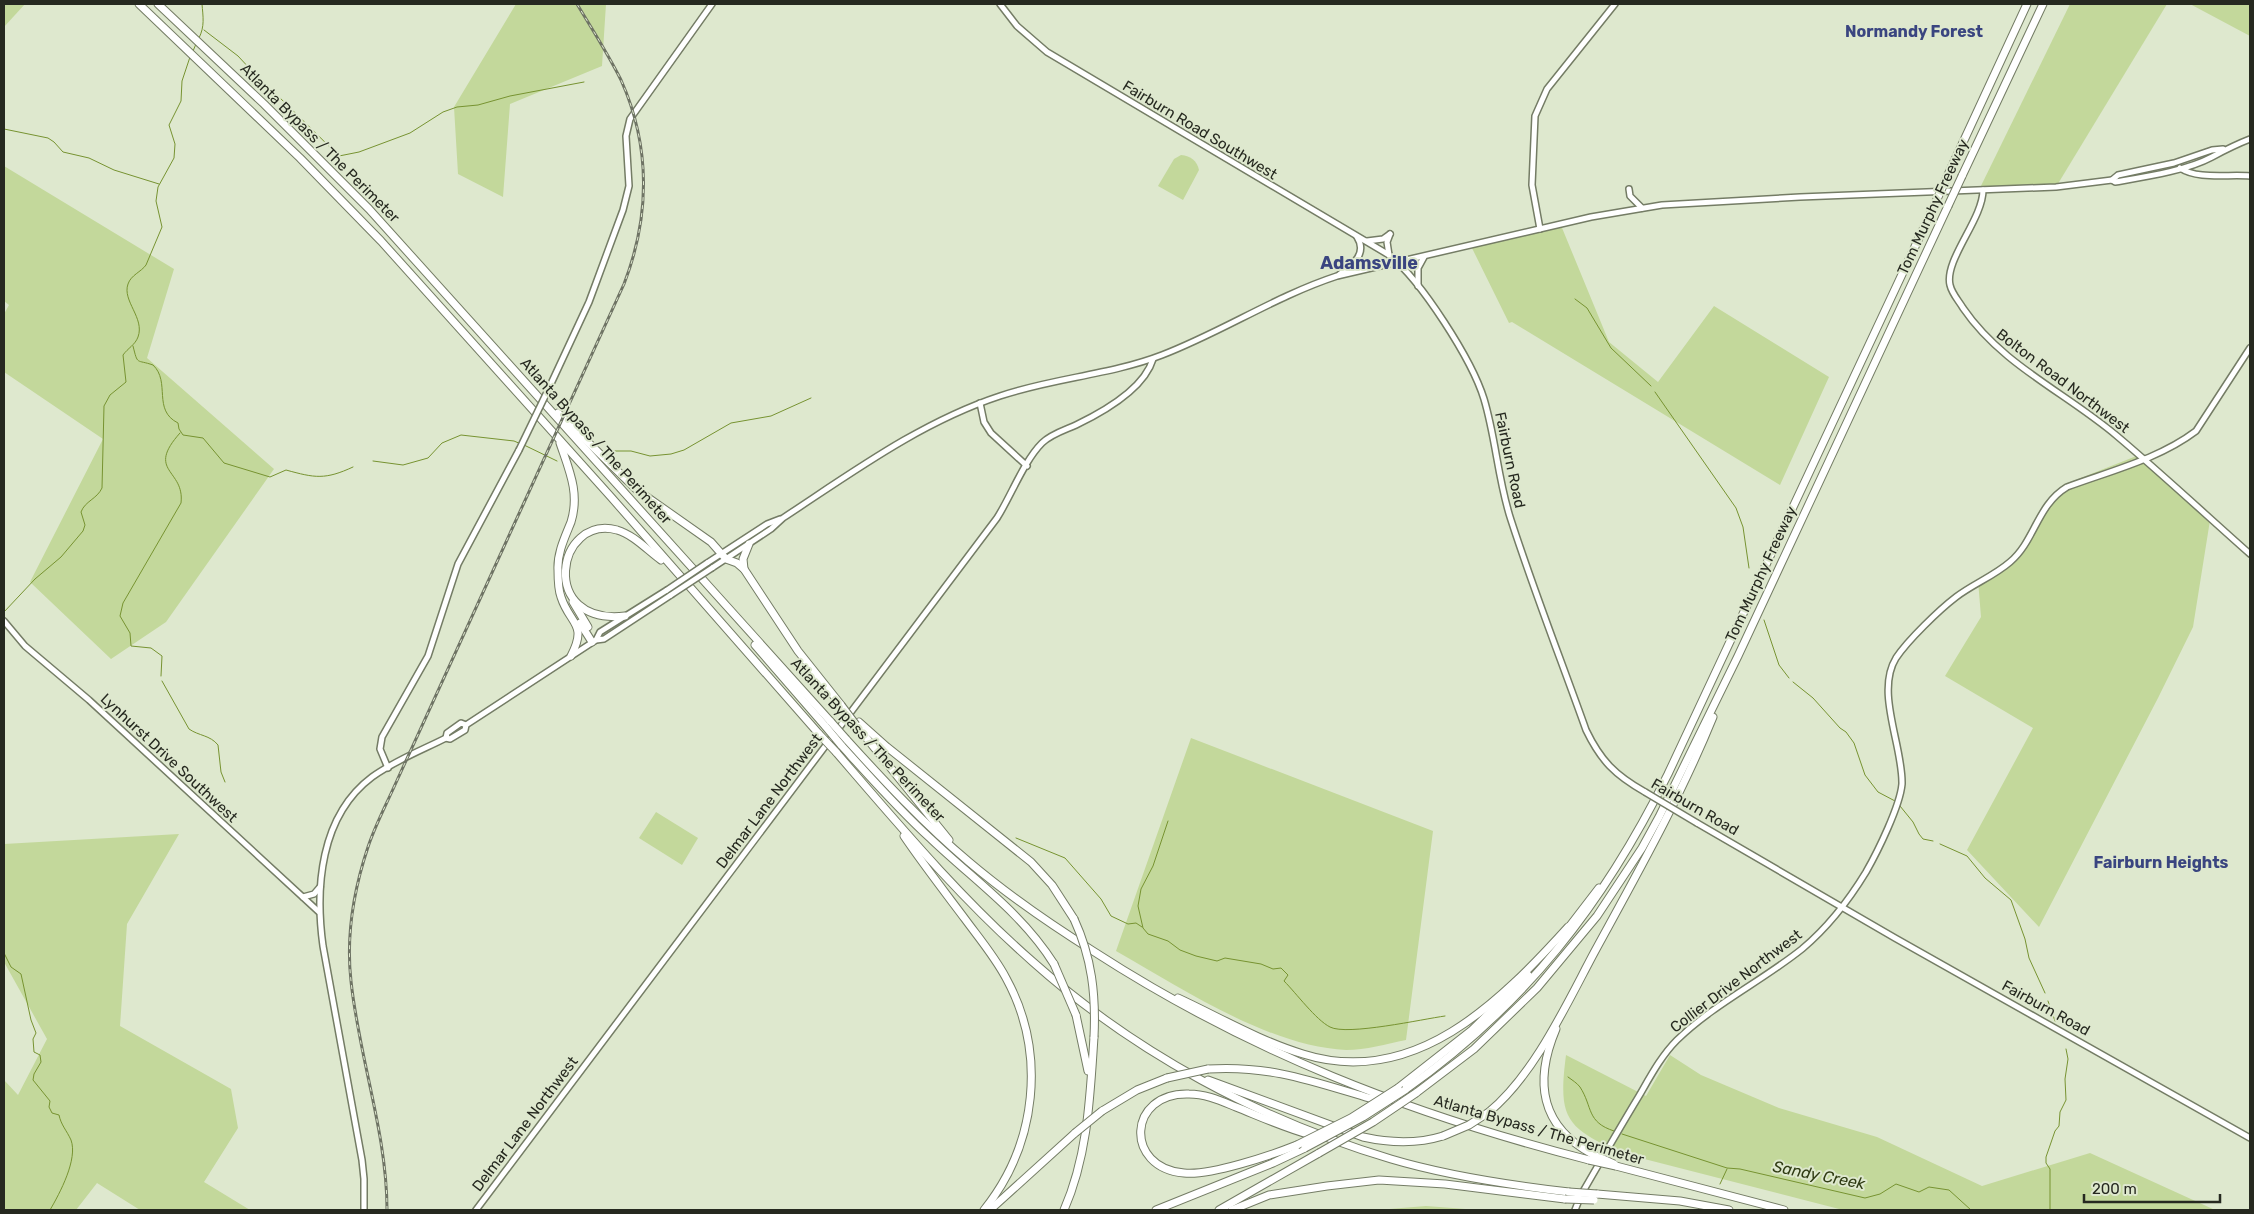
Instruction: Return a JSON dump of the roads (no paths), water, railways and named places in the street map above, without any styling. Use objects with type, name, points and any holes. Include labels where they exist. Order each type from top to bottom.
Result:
[{"type":"highway","name":"Atlanta Bypass / The Perimeter","points":[[139,4],[300,158],[375,235],[558,438],[887,811],[964,895],[1034,964],[1111,1024],[1182,1070],[1246,1103],[1343,1144],[1393,1160],[1502,1183],[1595,1197],[1616,1195],[1680,1201],[1729,1210]]},
{"type":"highway","name":"Atlanta Bypass / The Perimeter","points":[[158,4],[368,209],[710,588],[844,742],[920,818],[969,862],[1029,909],[1132,976],[1196,1012],[1263,1046],[1386,1099],[1487,1132],[1591,1157],[1617,1166],[1784,1210]]},
{"type":"highway","name":"Tom Murphy Freeway","points":[[1401,1089],[1477,1033],[1541,970],[1587,913],[1636,837],[1668,774],[2027,4]]},
{"type":"highway","name":"Tom Murphy Freeway","points":[[1219,1210],[1374,1122],[1469,1054],[1516,1010],[1561,962],[1624,878],[1659,817],[1738,656],[2042,4]]},
{"type":"highway","points":[[532,389],[577,430],[637,490],[711,542],[724,556],[744,570],[798,651],[841,705],[858,723],[916,800],[969,862]]},
{"type":"highway","points":[[558,438],[572,476],[575,496],[572,516],[559,556],[561,596],[579,631],[577,644],[571,656]]},
{"type":"highway","points":[[594,641],[572,599],[564,576],[567,557],[580,540],[597,531],[612,530],[624,533],[670,567]]},
{"type":"highway","points":[[744,570],[743,559],[749,544]]},
{"type":"highway","points":[[559,580],[568,603],[594,641]]},
{"type":"highway","points":[[572,599],[584,609],[596,615],[609,617],[625,616]]},
{"type":"highway","points":[[1182,1070],[1356,1136],[1400,1142],[1419,1141],[1443,1136],[1469,1125],[1489,1112],[1522,1080],[1660,834],[1697,756],[1738,656]]},
{"type":"highway","points":[[858,723],[1031,862],[1052,885],[1074,919],[1085,945],[1093,980],[1094,1037],[1090,1099],[1082,1157],[1064,1210]]},
{"type":"highway","points":[[844,742],[917,826],[1015,914],[1040,942],[1054,964],[1076,1014],[1088,1068],[1090,1099]]},
{"type":"highway","points":[[887,811],[1002,970],[1015,996],[1025,1024],[1032,1072],[1028,1119],[1018,1154],[1009,1173],[984,1210]]},
{"type":"highway","points":[[1156,1210],[1273,1163],[1305,1148],[1363,1117],[1401,1089],[1488,1016],[1530,973],[1568,927],[1636,837]]},
{"type":"highway","points":[[1132,976],[1259,1036],[1303,1054],[1340,1061],[1368,1061],[1390,1058],[1417,1050],[1457,1029],[1506,991],[1568,927]]},
{"type":"highway","points":[[1569,999],[1548,1052],[1544,1073],[1544,1092],[1550,1113],[1560,1129],[1591,1157]]},
{"type":"highway","points":[[990,1210],[1102,1111],[1137,1090],[1167,1078],[1208,1069],[1241,1068],[1270,1070],[1295,1075],[1369,1098],[1386,1099]]},
{"type":"highway","points":[[1343,1144],[1294,1130],[1210,1097],[1189,1094],[1168,1096],[1155,1103],[1146,1113],[1140,1129],[1143,1146],[1152,1160],[1164,1168],[1184,1173],[1212,1171],[1297,1145],[1351,1118],[1401,1089]]},
{"type":"highway","points":[[1232,1210],[1269,1196],[1327,1186],[1379,1180],[1445,1184],[1565,1199],[1595,1197]]},
{"type":"street","points":[[388,768],[380,749],[382,737],[428,656],[458,564],[519,450],[589,302],[623,210],[628,186],[626,136],[630,118],[712,4]]},
{"type":"street","name":"Fairburn Road Southwest","points":[[1000,4],[1017,26],[1047,52],[1364,240],[1399,263]]},
{"type":"street","points":[[1540,229],[1532,185],[1535,116],[1547,89],[1615,4]]},
{"type":"street","points":[[2112,180],[2118,175],[2174,162],[2212,150],[2223,149],[2250,139]]},
{"type":"street","points":[[724,556],[749,544],[771,530],[783,518],[900,441],[938,420],[980,403],[1029,387],[1152,359],[1188,345],[1297,291],[1337,276],[1540,229],[1643,208],[1697,202],[1800,196],[1983,190],[2056,186],[2112,180],[2115,182],[2180,168],[2212,157],[2223,149]]},
{"type":"street","points":[[2180,168],[2188,174],[2198,176],[2250,176]]},
{"type":"street","points":[[1628,189],[1630,196],[1643,208]]},
{"type":"street","name":"Bolton Road Northwest","points":[[1983,190],[1982,204],[1949,277],[1952,292],[1986,338],[2032,376],[2096,419],[2250,554]]},
{"type":"street","points":[[1364,240],[1375,241],[1383,239],[1390,234],[1388,242],[1389,255]]},
{"type":"street","points":[[1337,276],[1354,262],[1360,254],[1361,245],[1357,236]]},
{"type":"street","points":[[1418,287],[1418,268],[1424,257]]},
{"type":"street","name":"Fairburn Road","points":[[1399,263],[1445,324],[1480,388],[1505,502],[1586,730],[1596,749],[1608,765],[1623,779],[1841,907],[2250,1138]]},
{"type":"street","name":"Collier Drive Northwest","points":[[1575,1210],[1668,1050],[1696,1024],[1800,951],[1841,907],[1867,869],[1901,792],[1901,770],[1889,694],[1890,677],[1896,658],[1943,608],[1957,596],[2012,561],[2020,551],[2049,501],[2057,493],[2067,487],[2143,459],[2184,440],[2196,431],[2250,348]]},
{"type":"street","name":"Delmar Lane Northwest","points":[[476,1210],[997,518],[1036,450],[1044,441],[1106,409],[1126,394],[1146,374],[1152,359]]},
{"type":"street","points":[[980,403],[984,422],[991,433],[1027,466]]},
{"type":"street","points":[[364,1210],[362,1160],[323,946],[319,912],[325,854],[337,821],[358,790],[372,778],[446,738],[450,739],[465,730],[466,725],[571,656],[594,641],[604,638],[671,595],[767,524],[783,518]]},
{"type":"street","points":[[594,641],[600,632],[709,566]]},
{"type":"street","name":"Lynhurst Drive Southwest","points":[[4,621],[25,646],[89,700],[319,912]]},
{"type":"street","points":[[302,897],[314,894],[321,886]]},
{"type":"waterway","points":[[199,38],[203,25],[202,4]]},
{"type":"waterway","points":[[204,30],[238,56],[266,86],[339,156],[359,152],[410,133],[443,112],[457,107],[478,105],[510,96],[584,82]]},
{"type":"waterway","points":[[193,51],[196,44]]},
{"type":"waterway","points":[[4,612],[35,579],[61,557],[83,531],[85,525],[81,512],[85,505],[102,488],[104,406],[110,395],[126,382],[123,355],[137,340],[139,330],[139,323],[128,297],[128,284],[131,278],[146,265],[162,227],[156,201],[158,187],[174,158],[175,144],[169,125],[181,101],[182,81],[190,57]]},
{"type":"waterway","points":[[4,129],[48,138],[63,152],[89,158],[114,170],[159,184]]},
{"type":"waterway","points":[[1575,299],[1587,308],[1611,348],[1651,386]]},
{"type":"waterway","points":[[133,346],[138,361],[153,365],[158,372],[161,379],[163,403],[166,411],[178,423],[183,435],[203,438],[224,463],[270,477],[286,470],[305,475],[327,476],[353,467]]},
{"type":"waterway","points":[[1655,392],[1736,508],[1743,527],[1749,568]]},
{"type":"waterway","points":[[610,451],[631,451],[650,456],[671,454],[684,450],[731,423],[771,416],[811,398]]},
{"type":"waterway","points":[[161,676],[162,656],[151,648],[131,646],[130,633],[120,616],[123,603],[181,503],[181,492],[178,483],[166,463],[166,456],[170,446],[180,433]]},
{"type":"waterway","points":[[373,461],[403,465],[428,458],[442,443],[461,435],[514,441],[521,444]]},
{"type":"waterway","points":[[524,445],[557,461]]},
{"type":"waterway","points":[[1764,620],[1779,665],[1789,678]]},
{"type":"waterway","points":[[162,681],[189,729],[212,739],[218,745],[221,772],[225,782]]},
{"type":"waterway","points":[[1793,682],[1813,698],[1840,728],[1846,732],[1854,743],[1865,775],[1878,792],[1895,801]]},
{"type":"waterway","points":[[1900,806],[1913,822],[1923,839],[1933,841]]},
{"type":"waterway","points":[[1168,821],[1153,866],[1141,889],[1138,906],[1143,928],[1148,934],[1168,941],[1180,950],[1196,956],[1217,961],[1225,958],[1261,964],[1273,969],[1281,968],[1288,975],[1284,981],[1312,1013],[1330,1027],[1352,1030],[1445,1016]]},
{"type":"waterway","points":[[1016,838],[1065,858],[1101,899],[1111,916],[1128,924],[1136,923],[1142,927]]},
{"type":"waterway","points":[[1940,844],[1967,856],[1985,878],[2011,900],[2025,939],[2029,958],[2045,993]]},
{"type":"waterway","points":[[4,953],[11,967],[21,974],[31,1020],[36,1033],[33,1039],[34,1052],[40,1055],[41,1062],[34,1074],[33,1080],[50,1101],[49,1107],[52,1113],[59,1115],[73,1148],[67,1176],[50,1210]]},
{"type":"waterway","points":[[2048,1001],[2055,1021]]},
{"type":"waterway","points":[[2050,1210],[2050,1169],[2046,1163],[2046,1157],[2055,1131],[2059,1126],[2060,1112],[2066,1100],[2065,1079],[2068,1059],[2066,1049]]},
{"type":"waterway","points":[[1568,1077],[1580,1087],[1594,1118],[1605,1127],[1614,1131]]},
{"type":"waterway","name":"Sandy Creek","points":[[1622,1134],[1727,1168],[1740,1169],[1865,1198],[1880,1194],[1896,1184],[1919,1192],[1929,1187],[1949,1190],[1971,1210]]},
{"type":"waterway","name":"Sandy Creek","points":[[1720,1184],[1727,1169]]},
{"type":"waterway","name":"Sandy Creek","points":[[2015,1210],[2022,1210]]},
{"type":"railway","points":[[387,1210],[386,1181],[378,1124],[360,1038],[351,981],[350,930],[359,879],[377,824],[624,284],[633,259],[639,233],[644,182],[638,131],[631,105],[621,80],[577,4]]},
{"type":"district","name":"Normandy Forest","points":[[1914,31]]},
{"type":"district","name":"Adamsville","points":[[1369,263]]},
{"type":"district","name":"Fairburn Heights","points":[[2161,862]]}]
